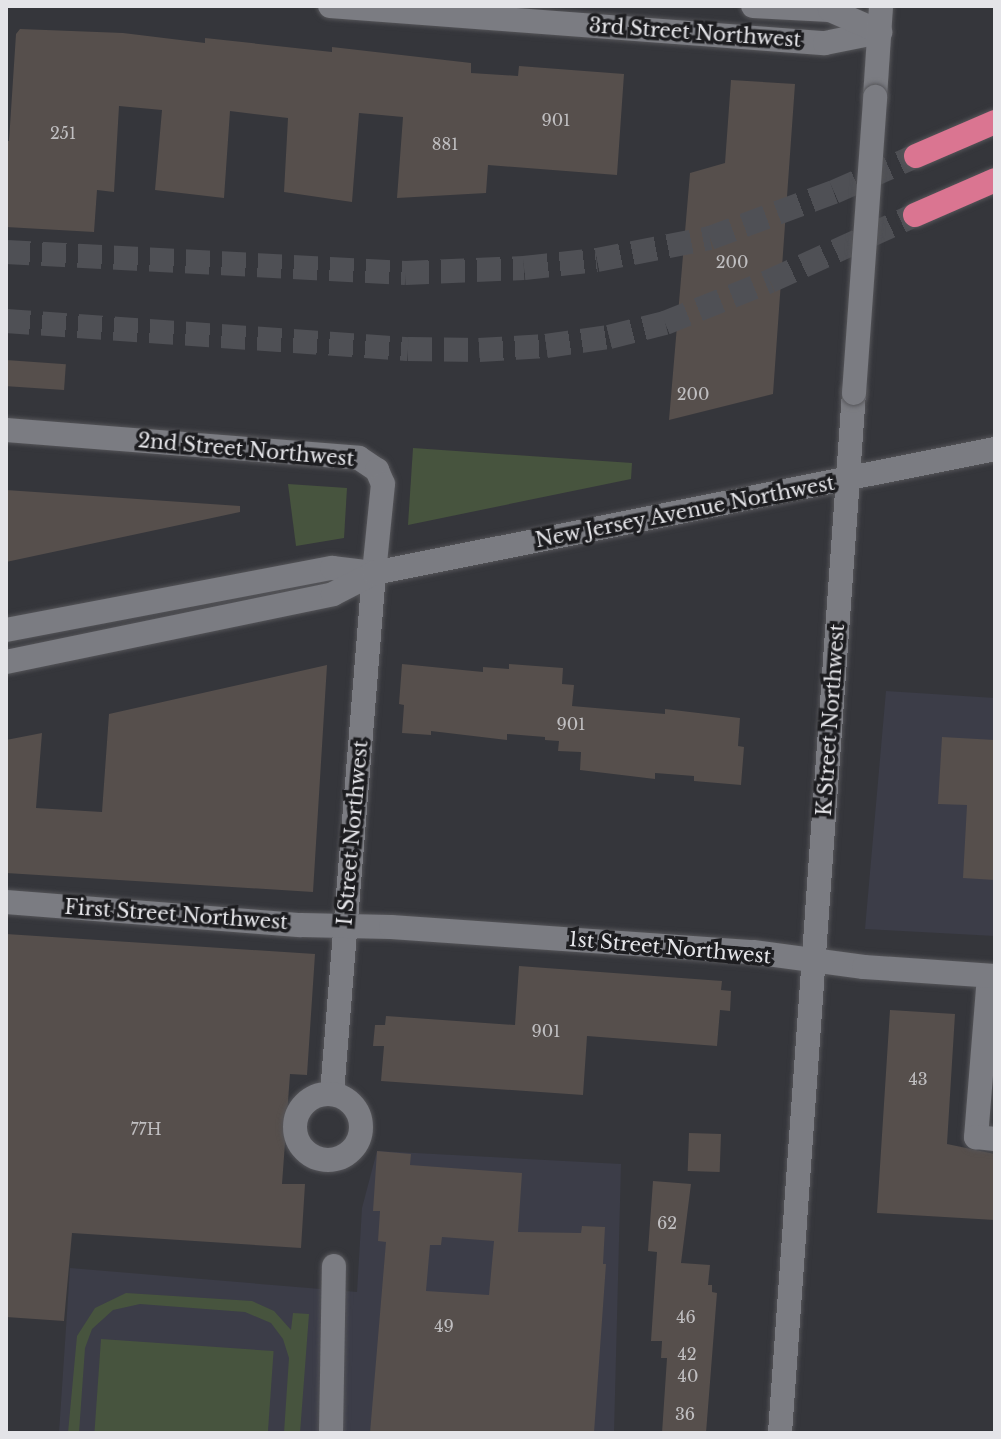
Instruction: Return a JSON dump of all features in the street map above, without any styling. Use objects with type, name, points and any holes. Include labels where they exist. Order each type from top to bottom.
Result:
[{"type":"highway","points":[[916,156],[995,122]]},
{"type":"highway","points":[[915,215],[995,180]]},
{"type":"street","name":"3rd Street Northwest","points":[[330,6],[411,9],[825,43],[880,32]]},
{"type":"street","name":"3rd Street Northwest","points":[[753,6],[830,10],[880,32]]},
{"type":"street","name":"K Street Northwest","points":[[780,1433],[881,6]]},
{"type":"street","name":"2nd Street Northwest","points":[[6,430],[359,458],[377,470],[383,484],[374,573]]},
{"type":"street","name":"New Jersey Avenue Northwest","points":[[6,662],[333,594],[374,573],[995,449]]},
{"type":"street","name":"New Jersey Avenue Northwest","points":[[6,630],[332,568],[374,573]]},
{"type":"street","name":"I Street Northwest","points":[[332,1093],[374,573]]},
{"type":"street","name":"First Street Northwest","points":[[6,902],[345,926]]},
{"type":"street","name":"1st Street Northwest","points":[[345,926],[737,951],[992,976]]},
{"type":"street","points":[[992,976],[988,1080],[976,1137],[995,1139]]},
{"type":"street","points":[[331,1433],[334,1266]]},
{"type":"shaded area","points":[[886,691],[995,698],[995,936],[865,929]]},
{"type":"shaded area","points":[[377,1151],[621,1164],[614,1433],[59,1433],[70,1268],[357,1292],[362,1208]]},
{"type":"green space","points":[[413,448],[632,463],[631,479],[408,525]]},
{"type":"green space","points":[[288,484],[347,488],[344,538],[296,546]]},
{"type":"green space","points":[[126,1293],[252,1301],[274,1311],[291,1330],[293,1313],[309,1314],[300,1433],[284,1433],[289,1358],[283,1339],[271,1323],[245,1312],[140,1304],[113,1310],[92,1329],[85,1348],[79,1433],[68,1433],[77,1336],[95,1308]]},
{"type":"green space","points":[[101,1339],[274,1351],[268,1433],[94,1433]]},
{"type":"building","points":[[20,29],[123,33],[205,43],[205,38],[332,52],[332,47],[471,63],[471,73],[518,76],[519,66],[624,74],[617,175],[488,165],[486,193],[397,198],[403,117],[359,113],[352,202],[284,192],[288,118],[230,111],[224,198],[155,190],[162,110],[119,106],[114,192],[97,190],[94,232],[6,227],[6,141],[9,141],[16,34]]},
{"type":"building","points":[[731,80],[795,84],[773,394],[669,420],[690,173],[725,163]]},
{"type":"building","points":[[6,360],[66,364],[64,390],[6,386]]},
{"type":"building","points":[[6,490],[240,506],[240,512],[6,562]]},
{"type":"building","points":[[402,664],[483,672],[483,667],[509,669],[509,664],[563,668],[562,684],[574,685],[572,706],[665,714],[665,709],[740,718],[738,746],[744,747],[741,785],[694,781],[694,776],[655,773],[655,779],[580,770],[581,752],[558,751],[559,741],[545,740],[545,737],[507,734],[507,740],[431,731],[431,735],[402,733],[404,705],[399,704]]},
{"type":"building","points":[[327,665],[313,892],[6,873],[6,740],[42,733],[36,808],[102,812],[109,714]]},
{"type":"building","points":[[942,737],[995,740],[995,880],[963,878],[967,805],[938,804]]},
{"type":"building","points":[[6,934],[315,954],[307,1075],[290,1074],[282,1184],[305,1184],[301,1248],[72,1233],[64,1321],[6,1317]]},
{"type":"building","points":[[519,966],[722,981],[721,990],[731,991],[730,1011],[720,1010],[717,1046],[587,1036],[583,1095],[381,1081],[384,1046],[373,1046],[375,1025],[385,1025],[386,1016],[515,1025]]},
{"type":"building","points":[[890,1010],[955,1014],[947,1144],[995,1154],[995,1220],[877,1213]]},
{"type":"building","points":[[689,1133],[721,1134],[720,1172],[688,1171]]},
{"type":"building","points":[[377,1151],[411,1154],[410,1165],[522,1173],[518,1232],[581,1233],[582,1226],[605,1227],[603,1264],[606,1264],[594,1433],[370,1433],[386,1242],[378,1241],[380,1211],[373,1211]],"holes":[[[442,1237],[494,1241],[489,1295],[426,1291],[430,1245],[441,1245]]]},
{"type":"building","points":[[653,1181],[691,1184],[681,1263],[710,1265],[708,1285],[712,1285],[712,1292],[717,1293],[706,1433],[662,1433],[667,1358],[661,1358],[662,1341],[651,1341],[657,1252],[648,1251]]},
{"type":"tunnel","points":[[6,252],[405,273],[524,268],[597,260],[710,238],[834,192],[916,156]]},
{"type":"tunnel","points":[[6,321],[408,349],[479,350],[546,346],[609,337],[665,323],[770,281],[915,215]]}]
